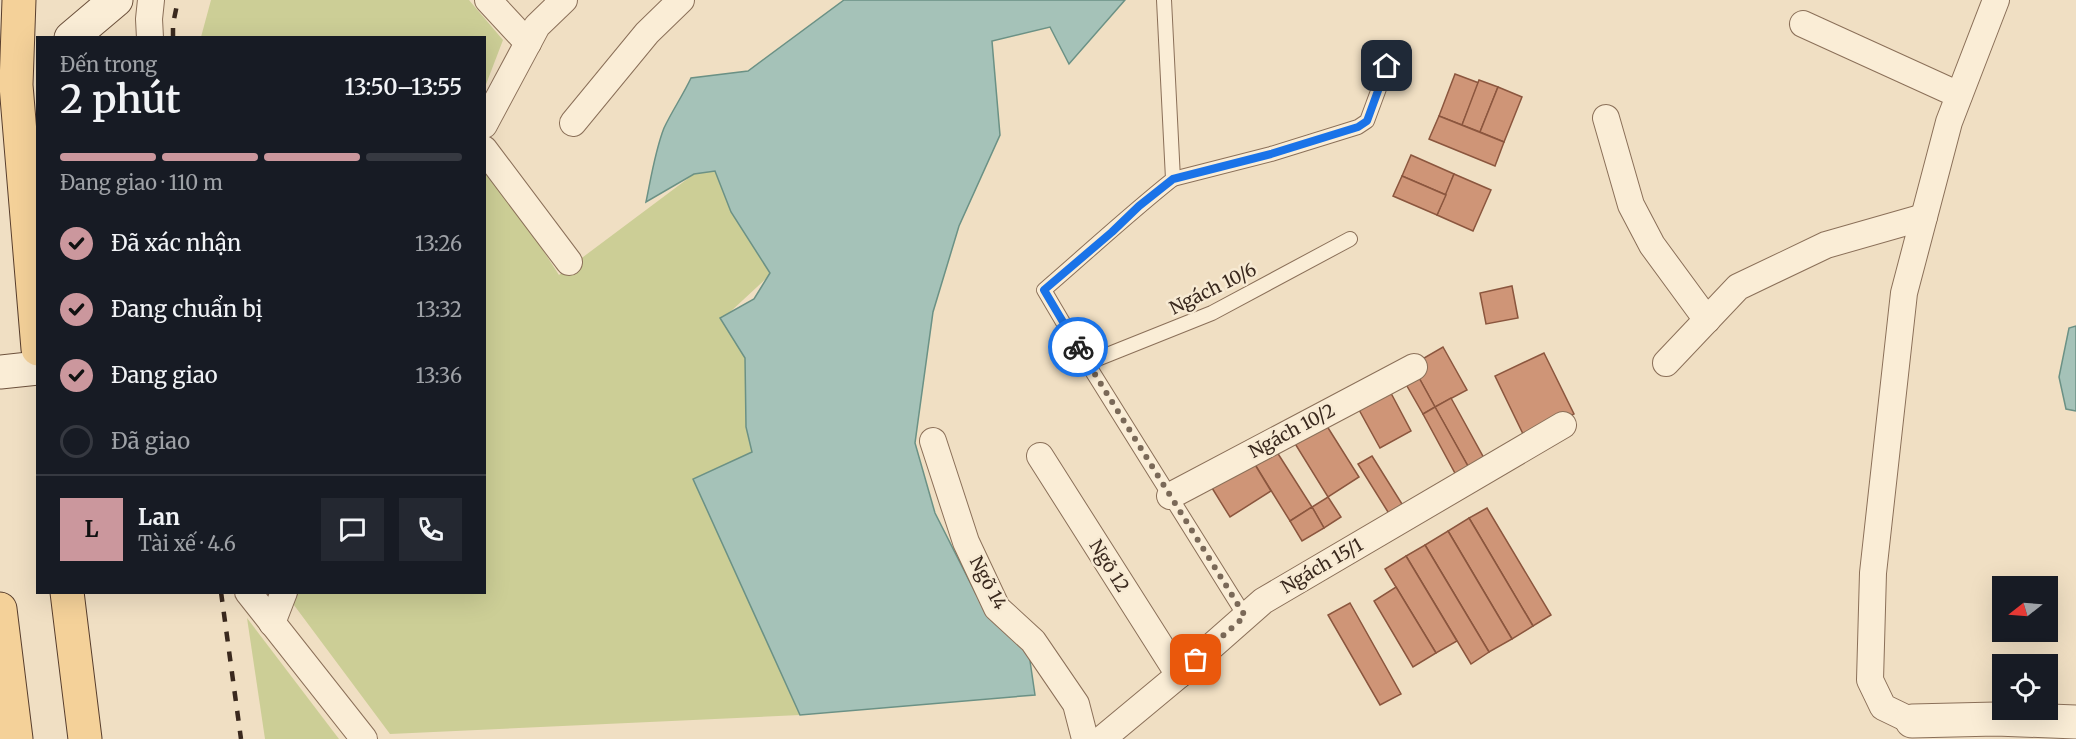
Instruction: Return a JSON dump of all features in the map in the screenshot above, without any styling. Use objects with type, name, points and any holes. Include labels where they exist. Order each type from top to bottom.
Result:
[{"type":"main road","points":[[19,0],[27,75],[36,299]]},
{"type":"main road","points":[[67,594],[85,739]]},
{"type":"main road","points":[[0,609],[16,739]]},
{"type":"street","points":[[73,36],[116,0]]},
{"type":"street","points":[[150,36],[151,0]]},
{"type":"street","points":[[488,0],[528,43]]},
{"type":"street","points":[[486,121],[537,27],[564,0]]},
{"type":"street","points":[[573,123],[647,33],[681,0]]},
{"type":"street","points":[[1996,0],[1949,122],[1904,292],[1872,585],[1870,680],[1883,707],[1912,721],[1996,719],[2076,722]]},
{"type":"street","points":[[1803,24],[1959,95]]},
{"type":"street","points":[[1606,118],[1631,205],[1652,244],[1707,320]]},
{"type":"street","points":[[486,151],[569,262]]},
{"type":"street","points":[[1666,363],[1738,287],[1826,245],[1924,217]]},
{"type":"street","name":"Ngách 10/2","points":[[1170,496],[1414,366]]},
{"type":"street","points":[[0,372],[36,368]]},
{"type":"street","name":"Ngách 15/1","points":[[1102,739],[1263,601],[1563,425]]},
{"type":"street","name":"Ngõ 14","points":[[933,441],[966,542],[997,608],[1033,641],[1076,704],[1084,735],[1088,739]]},
{"type":"street","name":"Ngõ 12","points":[[1040,456],[1179,675]]},
{"type":"street","points":[[250,594],[364,739]]},
{"type":"street","points":[[272,623],[283,594]]},
{"type":"lane","points":[[1164,0],[1173,179]]},
{"type":"lane","points":[[1245,616],[1044,290],[1173,179],[1271,154],[1358,127],[1367,121],[1394,48]]},
{"type":"lane","name":"Ngách 10/6","points":[[1087,363],[1212,313],[1350,239]]},
{"type":"green space","points":[[211,0],[469,0],[503,40],[486,84],[486,36],[201,36]]},
{"type":"green space","points":[[486,162],[559,275],[694,174],[715,171],[731,212],[771,274],[729,313],[745,358],[746,427],[752,452],[693,479],[800,715],[390,734],[286,594],[486,594]]},
{"type":"green space","points":[[247,618],[339,739],[265,739]]},
{"type":"water","points":[[844,0],[1125,0],[1069,64],[1050,27],[992,41],[1000,135],[959,226],[933,312],[915,443],[935,513],[976,594],[1029,654],[1035,695],[800,715],[693,479],[752,452],[746,427],[745,358],[720,318],[754,299],[770,273],[731,212],[715,171],[694,174],[646,202],[661,137],[691,78],[748,71]]},
{"type":"water","points":[[2076,326],[2076,411],[2066,409],[2059,377],[2069,328]]},
{"type":"building","points":[[1455,74],[1479,83],[1462,125],[1439,116]]},
{"type":"building","points":[[1479,80],[1498,87],[1480,132],[1462,125]]},
{"type":"building","points":[[1498,87],[1522,97],[1504,142],[1480,132]]},
{"type":"building","points":[[1439,116],[1504,142],[1495,166],[1429,139]]},
{"type":"building","points":[[1411,155],[1454,174],[1446,195],[1402,176]]},
{"type":"building","points":[[1454,174],[1491,190],[1473,231],[1437,215]]},
{"type":"building","points":[[1402,176],[1446,195],[1437,215],[1393,196]]},
{"type":"building","points":[[1512,286],[1518,318],[1486,324],[1480,293]]},
{"type":"building","points":[[1443,347],[1467,390],[1435,407],[1412,365]]},
{"type":"building","points":[[1544,353],[1574,414],[1525,438],[1495,376]]},
{"type":"building","points":[[1412,365],[1435,407],[1423,414],[1399,372]]},
{"type":"building","points":[[1384,380],[1411,431],[1380,448],[1352,397]]},
{"type":"building","points":[[1451,398],[1485,460],[1469,468],[1435,407]]},
{"type":"building","points":[[1435,407],[1469,468],[1456,475],[1423,414]]},
{"type":"building","points":[[1325,423],[1359,477],[1328,497],[1294,442]]},
{"type":"building","points":[[1275,449],[1312,507],[1290,521],[1254,463]]},
{"type":"building","points":[[1372,456],[1407,512],[1393,520],[1358,464]]},
{"type":"building","points":[[1254,463],[1271,491],[1230,517],[1212,488]]},
{"type":"building","points":[[1328,497],[1341,517],[1324,528],[1312,507]]},
{"type":"building","points":[[1312,507],[1324,528],[1302,541],[1290,521]]},
{"type":"building","points":[[1487,508],[1551,615],[1533,626],[1469,518]]},
{"type":"building","points":[[1469,518],[1533,626],[1512,639],[1448,531]]},
{"type":"building","points":[[1448,531],[1512,639],[1489,652],[1425,545]]},
{"type":"building","points":[[1425,545],[1489,652],[1471,664],[1406,556]]},
{"type":"building","points":[[1406,556],[1457,641],[1436,653],[1385,569]]},
{"type":"building","points":[[1396,587],[1436,653],[1413,667],[1374,601]]},
{"type":"building","points":[[1350,603],[1401,694],[1380,705],[1328,615]]},
{"type":"railway","points":[[173,36],[178,0]]},
{"type":"railway","points":[[221,594],[241,739]]},
{"type":"way so far","points":[[1078,347],[1245,616],[1196,660]]},
{"type":"route","points":[[1078,347],[1044,290],[1173,179],[1271,154],[1358,127],[1367,121],[1387,66]]}]
